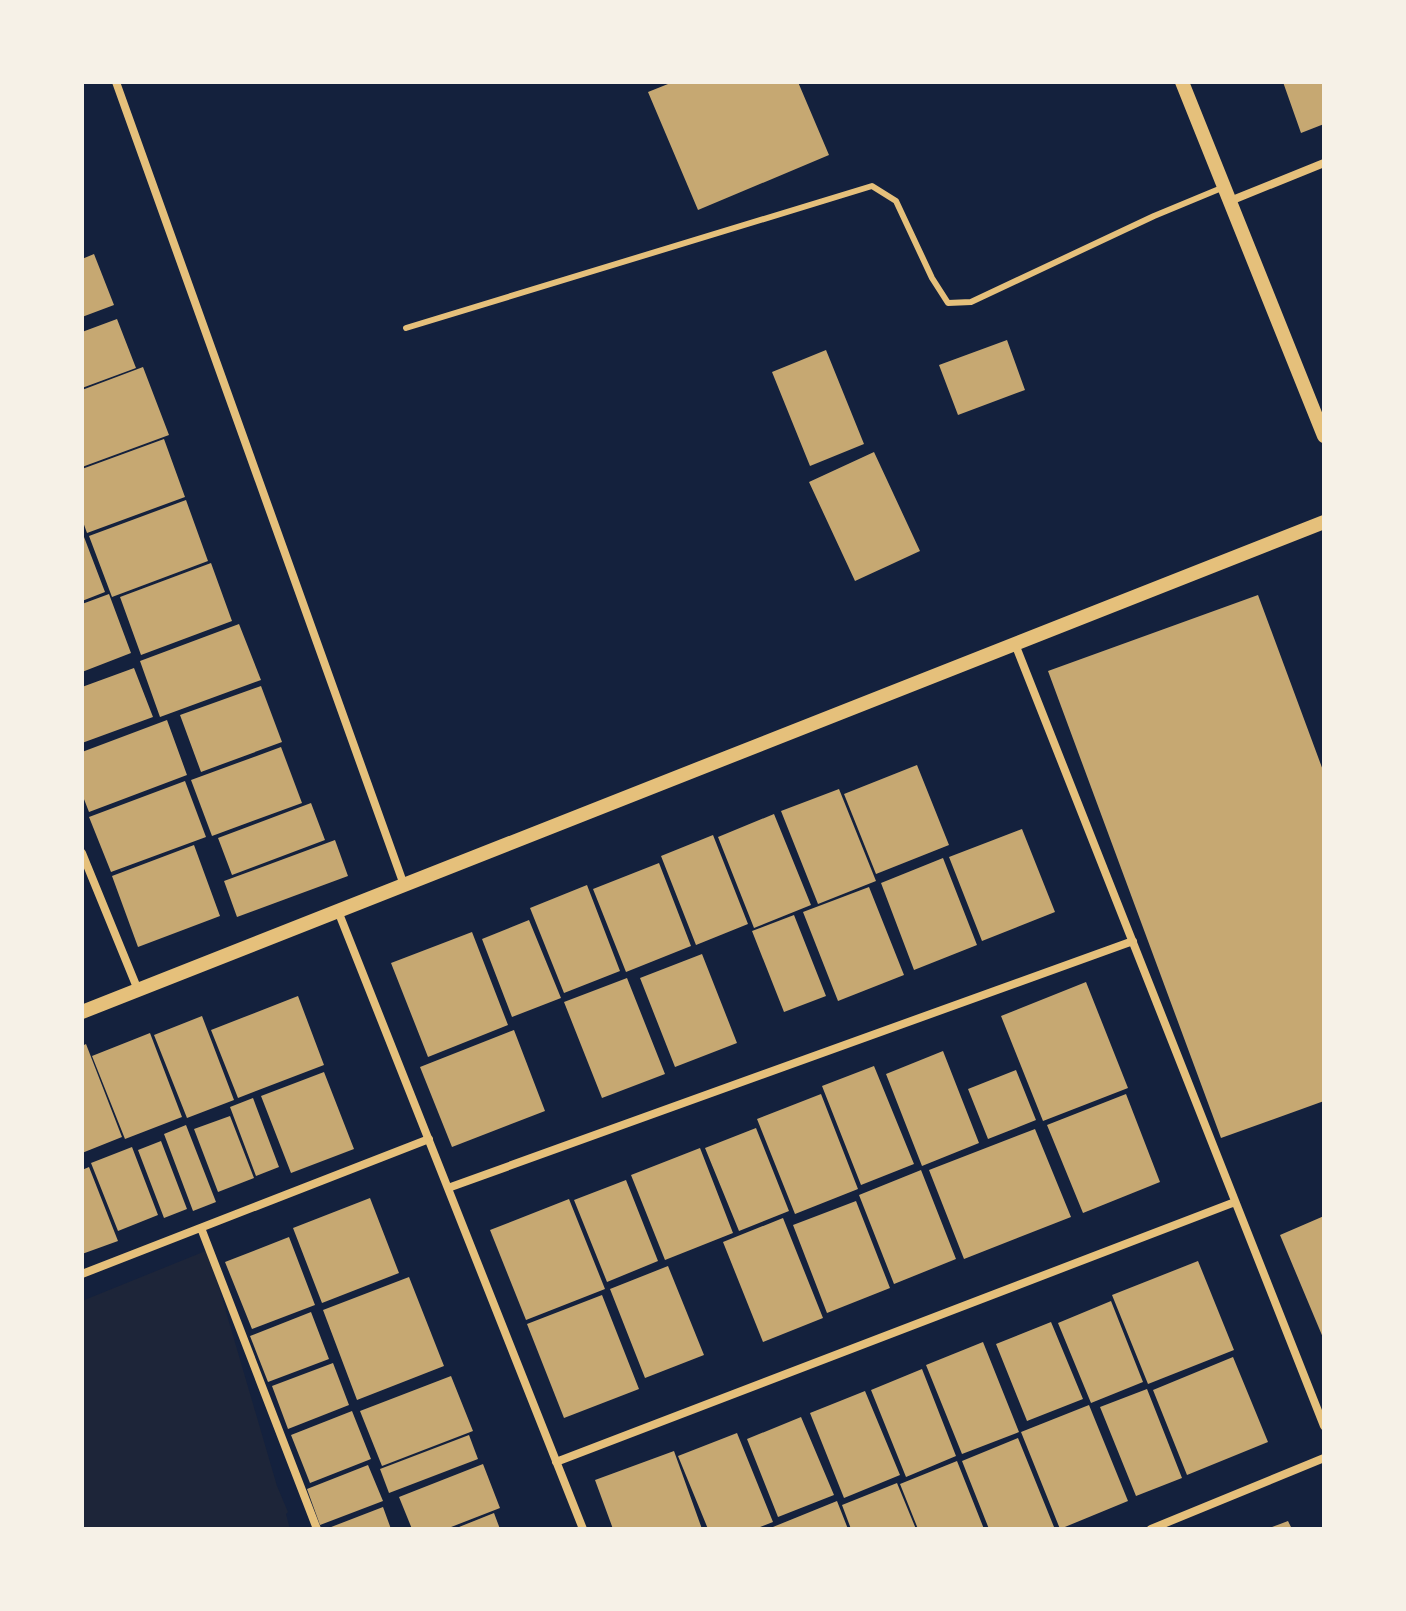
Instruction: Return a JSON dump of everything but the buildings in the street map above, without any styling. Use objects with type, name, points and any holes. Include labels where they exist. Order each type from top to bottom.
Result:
[{"type":"street","points":[[116,82],[404,885]]},
{"type":"street","points":[[1182,82],[1324,436]]},
{"type":"street","points":[[1227,194],[1324,163]]},
{"type":"street","points":[[82,1012],[1324,522]]},
{"type":"street","points":[[1015,644],[1324,1426]]},
{"type":"street","points":[[82,853],[138,990]]},
{"type":"street","points":[[338,911],[583,1529]]},
{"type":"street","points":[[448,1188],[1133,941]]},
{"type":"street","points":[[82,1274],[429,1139]]},
{"type":"street","points":[[556,1462],[1235,1202]]},
{"type":"street","points":[[201,1228],[313,1528]]},
{"type":"street","points":[[1151,1529],[1324,1458]]},
{"type":"lane","points":[[406,328],[872,186],[896,201],[932,278],[948,303],[971,302],[1154,216],[1227,194]]},
{"type":"shaded area","points":[[208,1250],[277,1486],[288,1512],[290,1529],[82,1529],[82,1301]]}]
